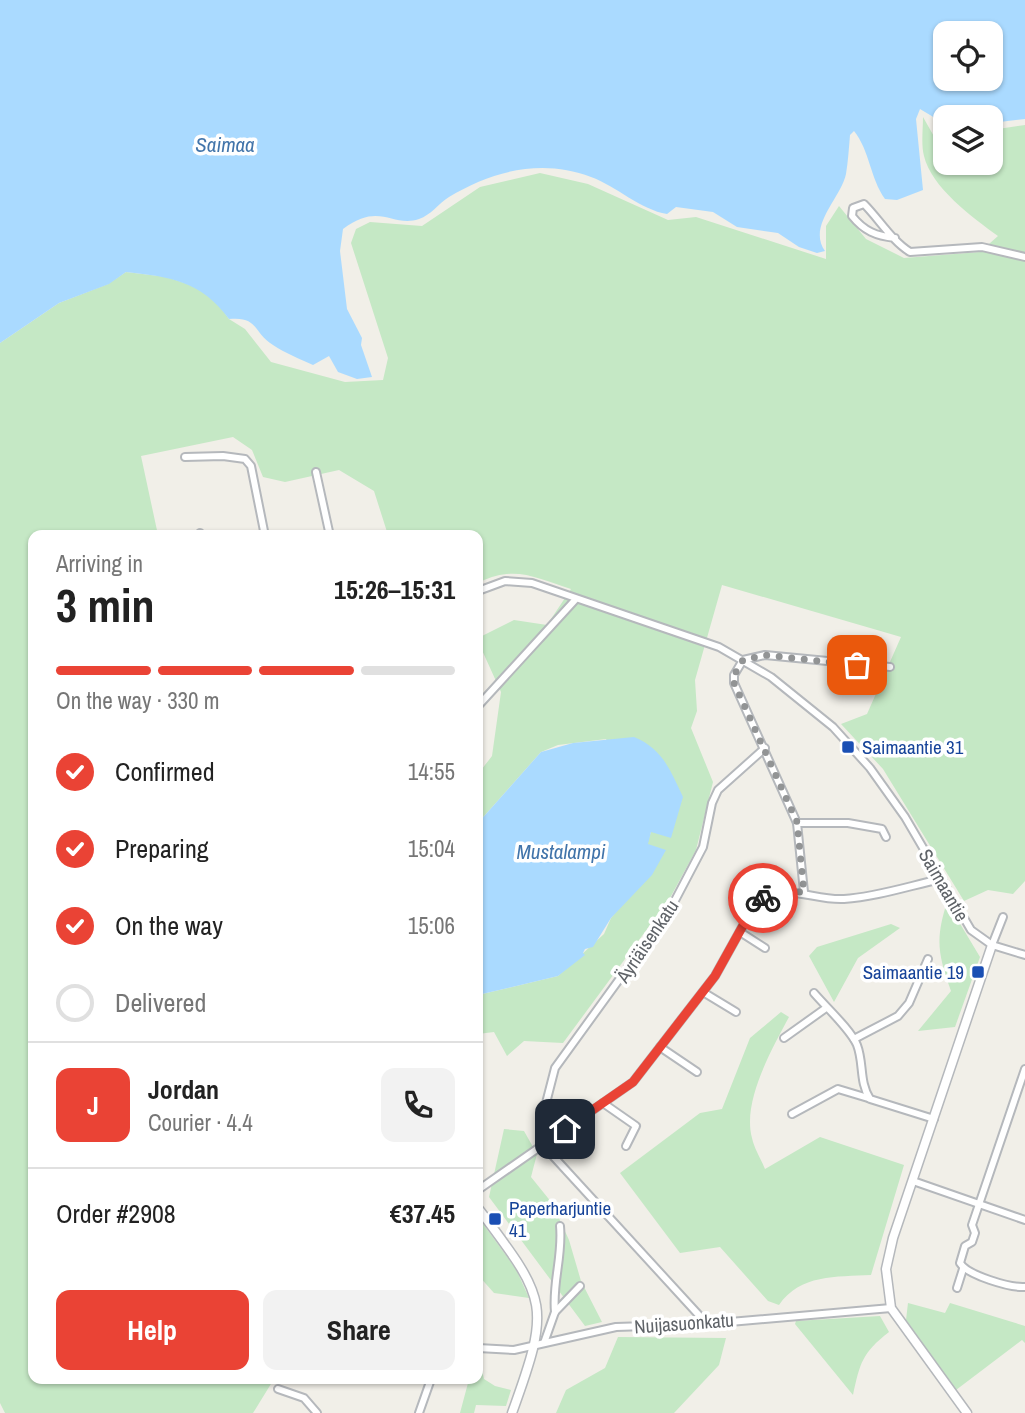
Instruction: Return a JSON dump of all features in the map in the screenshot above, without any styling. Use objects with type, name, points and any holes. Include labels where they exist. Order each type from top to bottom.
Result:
[{"type":"street","points":[[895,238],[871,233],[860,226],[852,216],[853,208],[864,204],[910,252],[982,247],[1025,257]]},
{"type":"street","points":[[185,457],[223,456],[245,459],[251,466],[264,530]]},
{"type":"street","points":[[316,472],[329,530]]},
{"type":"street","name":"Saimaantie","points":[[483,589],[505,580],[517,580],[686,634],[743,660],[814,711],[847,741],[887,791],[971,930],[992,945]]},
{"type":"street","points":[[483,701],[575,600]]},
{"type":"street","points":[[804,892],[797,822],[734,683],[734,675],[743,660],[765,655],[890,667]]},
{"type":"street","name":"Äyriäisenkatu","points":[[544,1143],[546,1103],[555,1068],[671,908],[703,846],[712,803],[718,790],[765,748]]},
{"type":"street","points":[[797,822],[865,825],[882,829],[886,837]]},
{"type":"street","points":[[483,1186],[633,1082],[703,992],[755,904],[765,896],[804,892],[841,899],[940,879]]},
{"type":"street","points":[[967,1413],[891,1308],[886,1283],[888,1255],[1003,918]]},
{"type":"street","points":[[740,932],[765,947]]},
{"type":"street","points":[[992,945],[1025,955]]},
{"type":"street","points":[[854,1039],[898,1016],[909,1003],[928,959]]},
{"type":"street","points":[[703,992],[736,1012]]},
{"type":"street","points":[[814,993],[854,1039],[860,1056],[861,1080],[870,1099]]},
{"type":"street","points":[[784,1038],[826,1008]]},
{"type":"street","points":[[660,1047],[697,1072]]},
{"type":"street","points":[[1025,1069],[972,1224],[975,1233],[972,1241],[965,1246],[960,1263],[963,1269],[1014,1287],[1025,1287]]},
{"type":"street","points":[[792,1114],[838,1089],[934,1119]]},
{"type":"street","points":[[603,1103],[636,1126],[626,1146]]},
{"type":"street","points":[[544,1143],[707,1324]]},
{"type":"street","points":[[913,1181],[1025,1220]]},
{"type":"street","points":[[483,1215],[534,1289],[539,1344]]},
{"type":"street","points":[[555,1312],[553,1292],[562,1250],[559,1226]]},
{"type":"street","points":[[957,1288],[963,1269]]},
{"type":"street","points":[[512,1413],[539,1344],[555,1312],[580,1286]]},
{"type":"street","name":"Nuijasuonkatu","points":[[483,1348],[514,1350],[616,1327],[707,1324],[891,1308]]},
{"type":"street","points":[[419,1413],[429,1384]]},
{"type":"street","points":[[278,1389],[304,1398],[317,1413]]},
{"type":"green space","points":[[923,117],[933,135],[933,175],[1003,175],[1003,128],[1025,125],[1025,881],[1013,894],[988,890],[964,901],[883,769],[841,724],[867,714],[901,637],[722,585],[695,680],[697,711],[691,728],[713,782],[696,850],[670,898],[563,1043],[524,1041],[507,1056],[494,1032],[483,1033],[483,994],[558,976],[604,934],[611,918],[628,898],[651,832],[606,739],[558,745],[541,752],[483,817],[483,768],[492,756],[501,692],[483,652],[483,636],[514,620],[547,625],[571,589],[526,575],[504,574],[483,581],[483,530],[386,530],[374,491],[339,470],[285,482],[263,477],[252,450],[233,437],[141,456],[157,530],[28,530],[28,1384],[271,1384],[253,1413],[5,1413],[0,1403],[0,343],[59,303],[108,284],[126,272],[167,277],[199,288],[216,301],[229,319],[245,329],[271,362],[345,382],[383,380],[388,358],[351,243],[356,229],[370,222],[422,226],[480,187],[540,173],[588,184],[668,220],[696,217],[826,259],[826,226],[839,206],[866,239],[904,258],[980,252],[998,236],[944,190],[935,179],[928,168],[923,152]]},
{"type":"green space","points":[[947,902],[980,957],[955,1027],[918,1031],[951,991],[940,947]]},
{"type":"green space","points":[[891,924],[900,928],[858,958],[834,1002],[809,956],[817,947]]},
{"type":"green space","points":[[781,1012],[789,1017],[760,1076],[751,1108],[752,1138],[765,1169],[820,1137],[904,1165],[871,1275],[832,1277],[808,1282],[788,1295],[779,1305],[768,1301],[720,1247],[680,1253],[620,1173],[700,1113],[722,1109],[750,1038]]},
{"type":"green space","points":[[504,1129],[524,1131],[537,1154],[531,1177],[552,1203],[569,1240],[581,1281],[602,1322],[585,1326],[489,1197]]},
{"type":"green space","points":[[483,1224],[516,1269],[529,1298],[494,1293],[483,1281]]},
{"type":"green space","points":[[908,1303],[945,1313],[950,1303],[1025,1326],[1025,1343],[1022,1340],[956,1390],[906,1320]]},
{"type":"green space","points":[[880,1316],[889,1332],[873,1346],[864,1359],[853,1395],[795,1324],[796,1321]]},
{"type":"green space","points":[[618,1337],[726,1338],[719,1365],[674,1413],[556,1413],[566,1390],[605,1368]]},
{"type":"green space","points":[[483,1374],[484,1379],[495,1386],[511,1390],[506,1406],[476,1405],[474,1413],[460,1413],[468,1384],[483,1384]]},
{"type":"water","name":"Saimaa","points":[[0,0],[1025,0],[1025,119],[1003,122],[1003,105],[933,105],[933,117],[920,109],[916,119],[923,190],[897,200],[885,199],[880,191],[854,131],[850,135],[843,183],[822,222],[820,232],[825,251],[817,253],[799,247],[778,233],[737,227],[713,212],[676,207],[667,214],[657,212],[591,177],[573,171],[536,168],[482,180],[449,197],[419,219],[410,221],[367,217],[343,229],[340,251],[347,309],[362,338],[361,345],[372,377],[357,379],[338,372],[329,356],[313,365],[288,353],[267,340],[251,323],[229,319],[207,296],[171,279],[126,272],[109,284],[59,303],[0,343]]},
{"type":"water","name":"Mustalampi","points":[[634,737],[659,754],[683,797],[671,838],[651,832],[648,844],[666,850],[652,875],[611,918],[593,947],[585,949],[585,955],[558,976],[483,994],[483,817],[541,752],[573,743]]},
{"type":"way so far","points":[[763,898],[776,892],[804,892],[797,822],[734,683],[734,675],[743,660],[765,655],[857,665]]},
{"type":"place","name":"Saimaantie 31","points":[[848,747]]},
{"type":"place","name":"Saimaantie 19","points":[[978,972]]},
{"type":"place","name":"Paperharjuntie 41","points":[[495,1219]]},
{"type":"route","points":[[565,1129],[633,1082],[715,976],[755,904],[763,898]]}]
